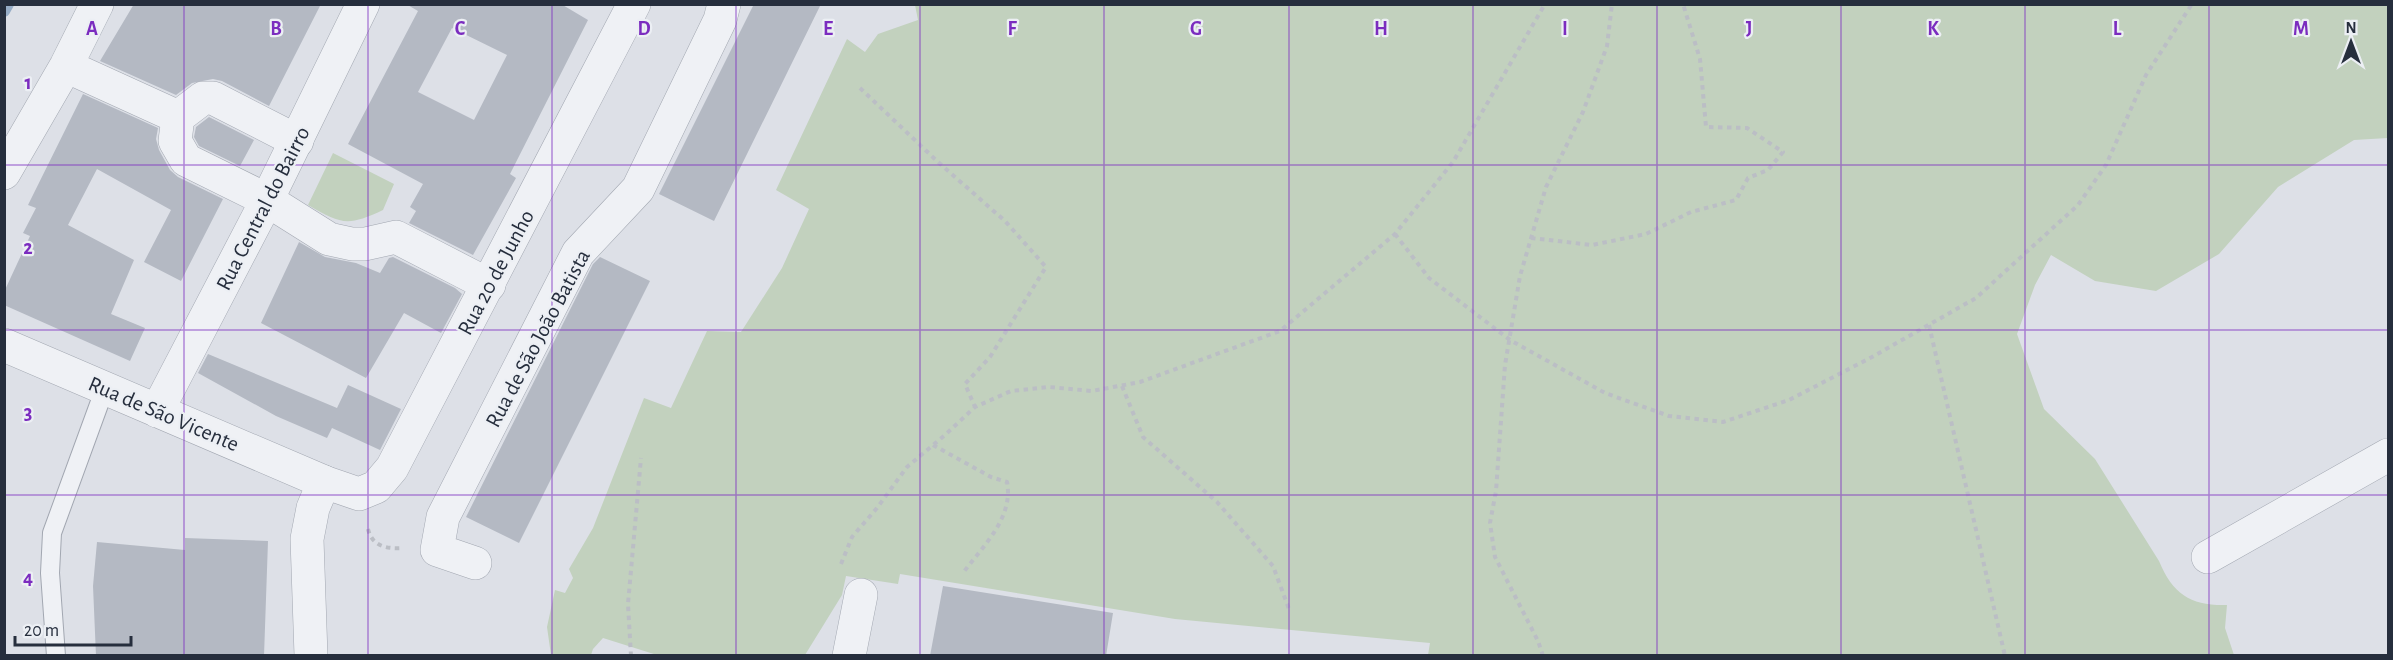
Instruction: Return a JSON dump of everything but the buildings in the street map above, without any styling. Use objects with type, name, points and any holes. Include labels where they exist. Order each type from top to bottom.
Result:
[{"type":"street","points":[[4,173],[66,66],[97,4]]},
{"type":"street","name":"Rua Central do Bairro","points":[[157,411],[297,141],[363,4]]},
{"type":"street","name":"Rua 20 de Junho","points":[[359,494],[376,487],[392,468],[634,4]]},
{"type":"street","name":"Rua de São João Batista","points":[[437,550],[443,517],[578,253],[638,189],[720,20],[724,4]]},
{"type":"street","points":[[66,66],[178,117]]},
{"type":"street","points":[[297,141],[213,98],[203,98],[178,117],[175,141],[186,160],[267,200],[329,239],[365,244],[396,237],[489,285]]},
{"type":"street","name":"Rua de São Vicente","points":[[4,345],[324,482]]},
{"type":"street","points":[[2208,557],[2388,455]]},
{"type":"street","points":[[311,656],[307,539],[313,508],[324,482],[359,494]]},
{"type":"street","points":[[437,550],[475,563]]},
{"type":"street","points":[[849,656],[861,596]]},
{"type":"lane","points":[[56,656],[50,573],[52,533],[105,387]]},
{"type":"path","points":[[839,568],[852,537],[907,467],[975,407],[1011,391],[1049,387],[1092,391],[1140,382],[1280,331],[1395,234],[1453,162],[1545,4]]},
{"type":"path","points":[[1543,656],[1538,641],[1495,557],[1490,523],[1496,491],[1505,365],[1520,276],[1546,187],[1583,112],[1607,46],[1612,4]]},
{"type":"path","points":[[1532,238],[1592,245],[1646,234],[1691,212],[1736,200],[1748,178],[1768,170],[1783,152],[1747,128],[1706,127],[1701,59],[1683,4]]},
{"type":"path","points":[[1395,234],[1429,278],[1510,339],[1605,393],[1669,416],[1723,422],[1789,400],[1976,298],[2078,205],[2106,165],[2145,75],[2192,4]]},
{"type":"path","points":[[860,88],[938,162],[1005,221],[1046,267],[990,357],[964,384],[975,407]]},
{"type":"path","points":[[1929,325],[2005,656]]},
{"type":"path","points":[[1122,386],[1143,437],[1217,502],[1273,566],[1289,609]]},
{"type":"path","points":[[933,445],[991,477],[1007,482],[1009,492],[1002,521],[963,573]]},
{"type":"path","points":[[630,656],[628,604],[641,458]]},
{"type":"path","points":[[359,494],[369,535],[377,544],[389,549],[437,550]]},
{"type":"green space","points":[[915,5],[2388,5],[2388,138],[2354,140],[2278,187],[2219,254],[2156,291],[2095,281],[2051,255],[2035,285],[2017,334],[2044,409],[2095,459],[2177,590],[2185,596],[2204,603],[2227,605],[2225,628],[2234,655],[1428,655],[1430,643],[1175,619],[900,574],[898,584],[846,576],[842,595],[805,655],[657,655],[603,638],[593,649],[591,655],[551,655],[547,627],[555,590],[565,593],[573,578],[569,569],[593,528],[644,398],[671,408],[707,331],[741,332],[782,268],[809,209],[776,190],[847,39],[865,52],[878,34],[918,20]]},
{"type":"green space","points":[[333,153],[394,184],[383,210],[361,219],[344,221],[308,205]]},
{"type":"waterway","points":[[4,11],[8,4]]}]
